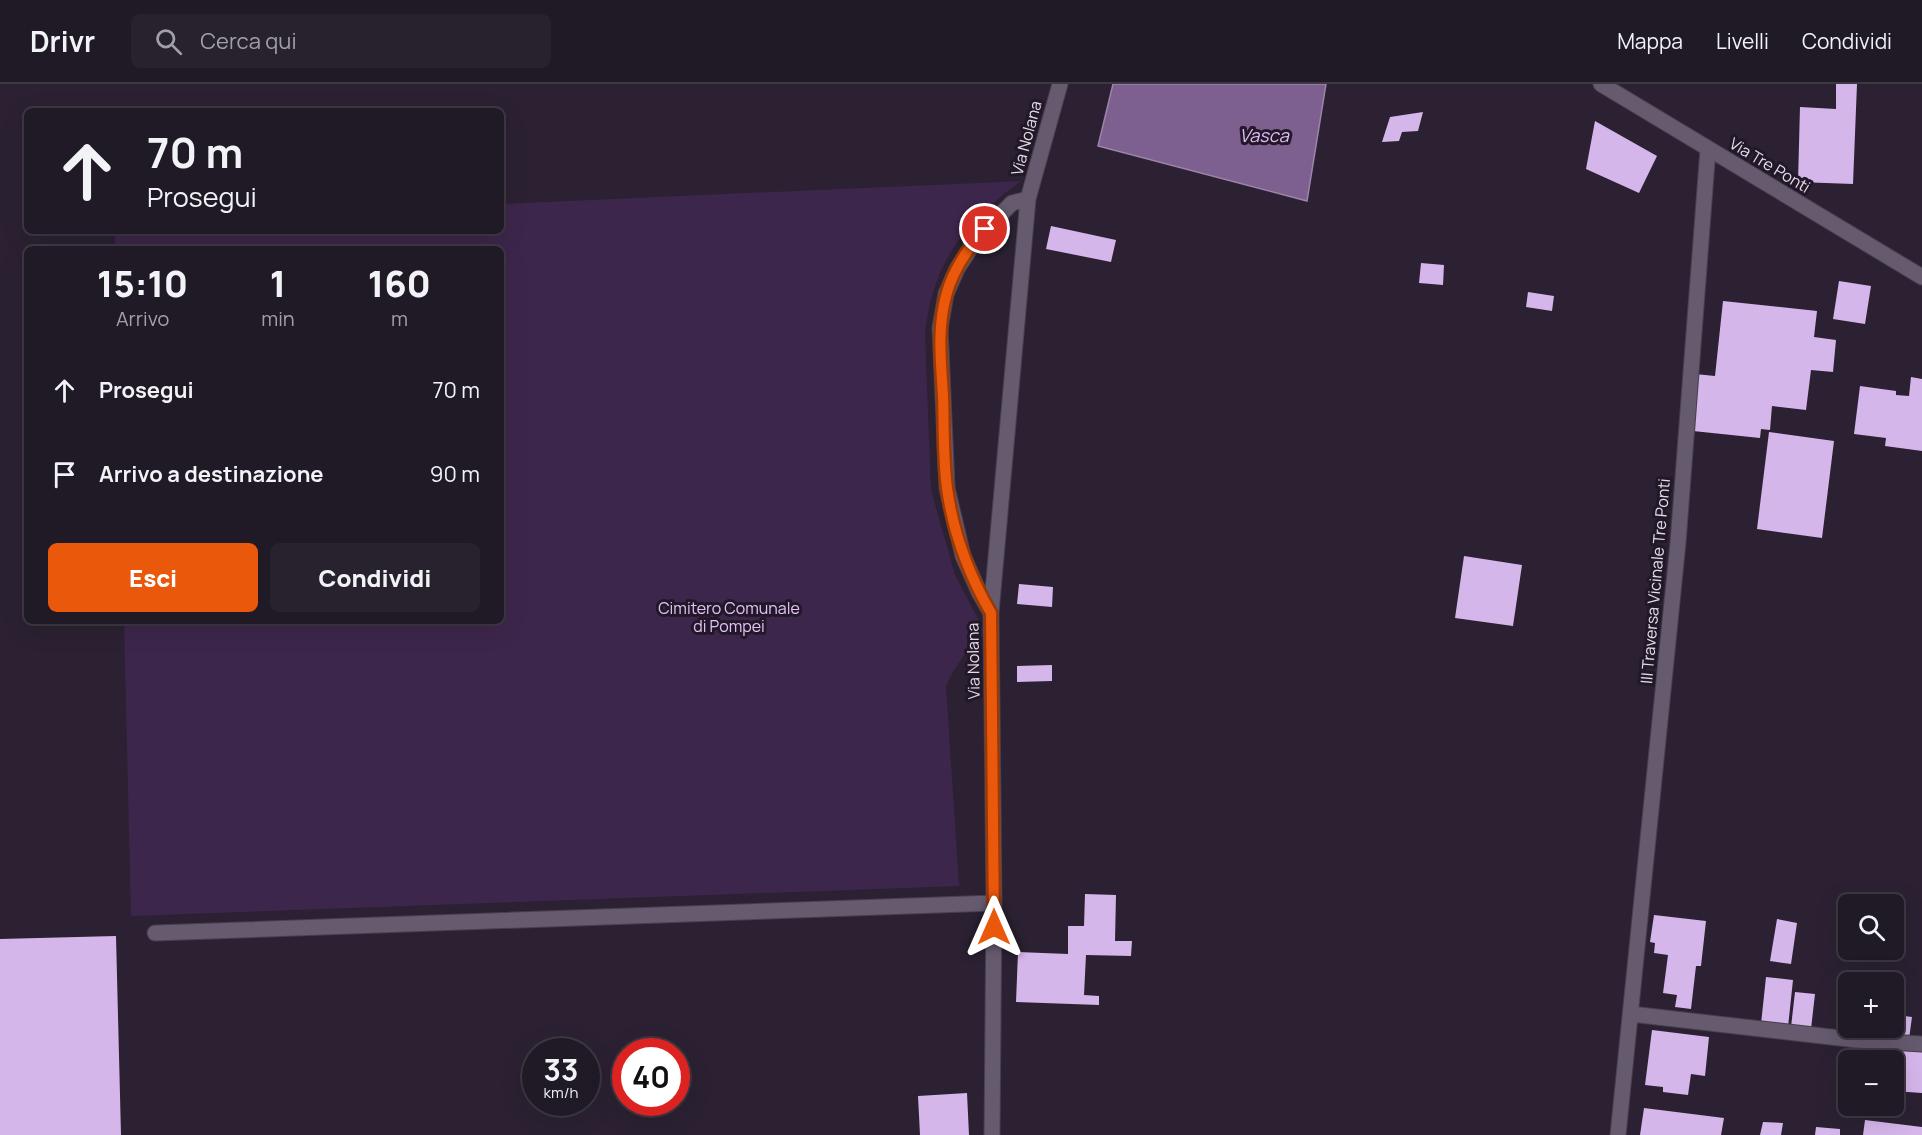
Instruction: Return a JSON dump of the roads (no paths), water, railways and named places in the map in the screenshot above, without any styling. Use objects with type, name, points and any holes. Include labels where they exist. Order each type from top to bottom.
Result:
[{"type":"street","name":"Via Nolana","points":[[992,1135],[994,903],[991,613],[1028,199],[1060,84]]},
{"type":"street","name":"Via Tre Ponti","points":[[1601,84],[1922,277]]},
{"type":"street","name":"III Traversa Vicinale Tre Ponti","points":[[1618,1135],[1678,543],[1708,149]]},
{"type":"street","points":[[991,613],[978,592],[963,556],[947,488],[940,328],[946,294],[957,269],[975,241],[1012,203],[1028,199]]},
{"type":"street","points":[[155,933],[994,903]]},
{"type":"street","points":[[1631,1014],[1857,1040],[1922,1044]]},
{"type":"water","name":"Vasca","points":[[1113,84],[1326,84],[1307,201],[1098,146]]},
{"type":"park label","name":"Cimitero Comunale di Pompei","points":[[729,617]]}]
